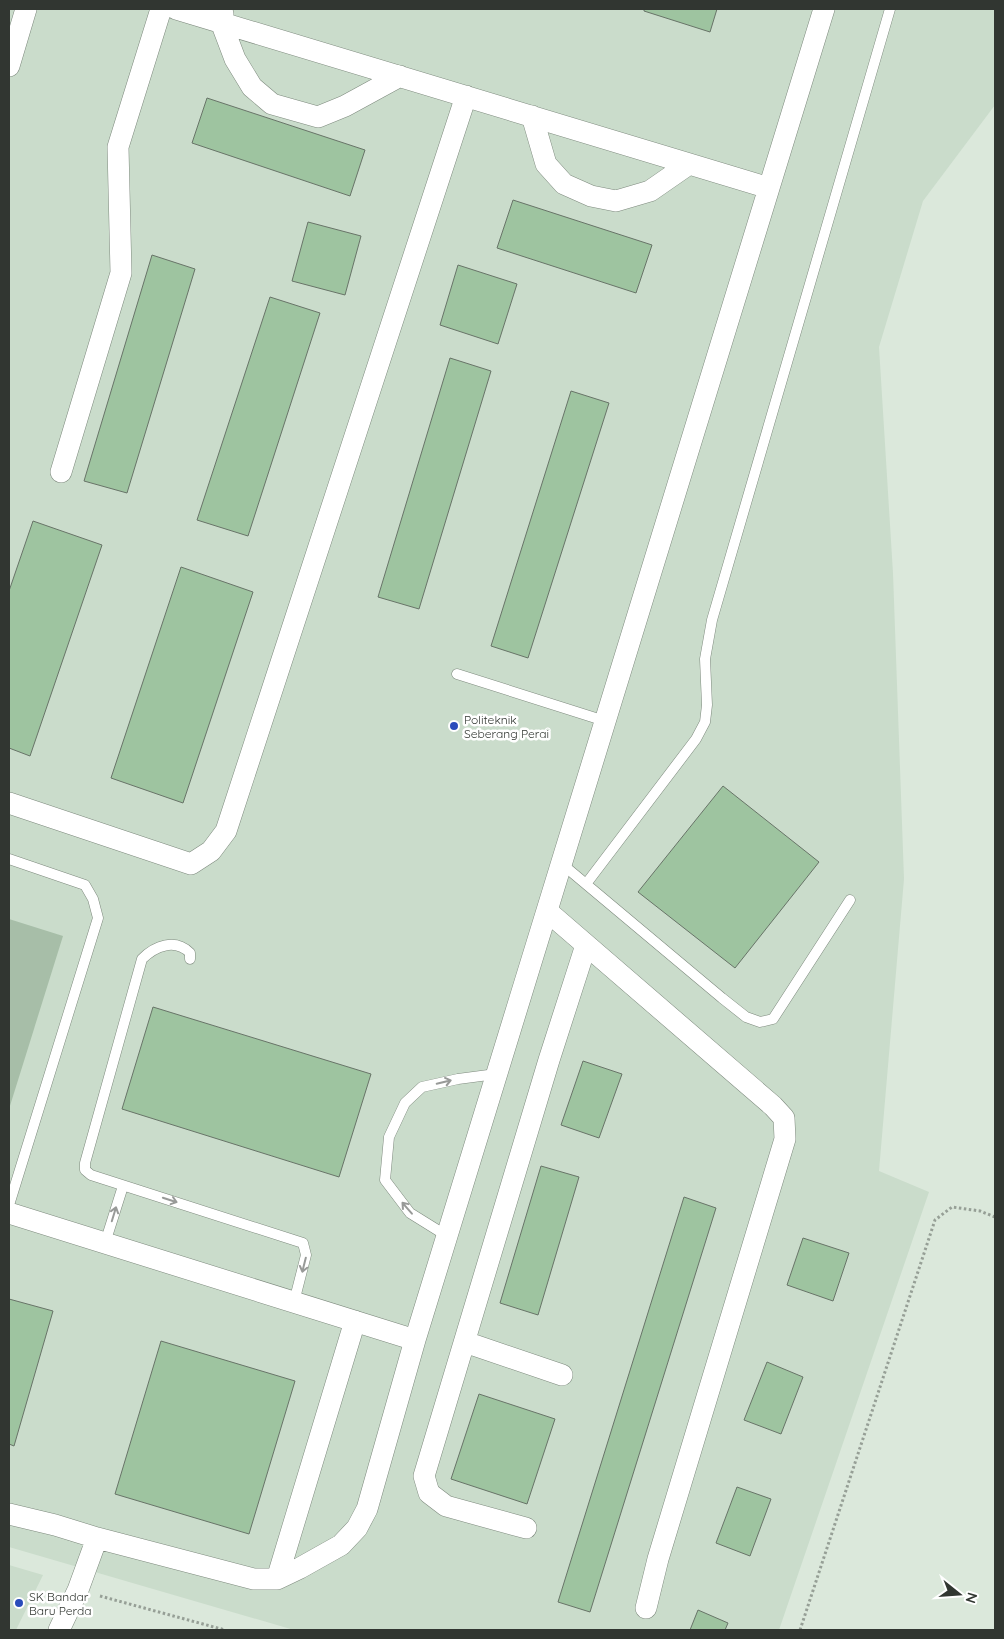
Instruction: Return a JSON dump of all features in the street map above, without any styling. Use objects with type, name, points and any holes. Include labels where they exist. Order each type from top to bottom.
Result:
[{"type":"street","points":[[9,66],[26,9]]},
{"type":"street","points":[[60,472],[121,273],[118,147],[161,9]]},
{"type":"street","points":[[176,9],[223,15],[400,76],[769,188]]},
{"type":"street","points":[[9,1514],[254,1579],[277,1579],[300,1568],[341,1545],[357,1528],[367,1509],[415,1340],[496,1074],[824,9]]},
{"type":"street","points":[[223,15],[234,58],[252,88],[272,104],[318,117],[345,106],[400,76]]},
{"type":"street","points":[[9,803],[191,864],[211,851],[226,831],[466,96]]},
{"type":"street","points":[[532,116],[546,164],[564,184],[591,196],[616,201],[650,191],[689,164]]},
{"type":"street","points":[[547,911],[766,1099],[784,1118],[785,1139],[658,1559],[646,1608]]},
{"type":"street","points":[[526,1528],[446,1506],[429,1493],[424,1476],[559,1026],[586,945]]},
{"type":"street","points":[[9,1213],[415,1340]]},
{"type":"street","points":[[277,1579],[355,1321]]},
{"type":"street","points":[[464,1342],[562,1375]]},
{"type":"street","points":[[60,1630],[78,1590],[97,1538]]},
{"type":"lane","points":[[586,884],[696,739],[705,722],[707,704],[705,659],[712,620],[890,9]]},
{"type":"lane","points":[[457,674],[605,721]]},
{"type":"lane","points":[[9,859],[85,885],[93,899],[98,918],[9,1205]]},
{"type":"lane","points":[[562,864],[722,998],[746,1017],[760,1022],[773,1019],[850,900]]},
{"type":"lane","points":[[190,959],[190,953],[186,949],[173,944],[160,946],[150,951],[142,959],[84,1163],[85,1170],[91,1175],[123,1186],[303,1243],[306,1255],[294,1302]]},
{"type":"lane","points":[[447,1236],[410,1213],[385,1180],[389,1137],[404,1103],[422,1087],[458,1079],[496,1074]]},
{"type":"lane","points":[[105,1243],[123,1186]]},
{"type":"path","points":[[800,1630],[935,1220],[952,1207],[980,1211],[995,1217]]},
{"type":"path","points":[[78,1590],[225,1630]]},
{"type":"shaded area","name":"Politeknik Seberang Perai","points":[[9,9],[995,9],[995,105],[923,201],[879,347],[893,573],[904,879],[879,1171],[929,1192],[779,1630],[294,1630],[9,1547]]},
{"type":"shaded area","points":[[9,919],[63,936],[9,1109]]},
{"type":"shaded area","name":"SK Bandar Baru Perda","points":[[9,1565],[43,1575],[16,1630],[9,1630]]},
{"type":"building","points":[[644,9],[717,9],[710,32],[644,11]]},
{"type":"building","points":[[207,98],[365,150],[350,196],[192,143]]},
{"type":"building","points":[[513,200],[652,245],[636,293],[497,248]]},
{"type":"building","points":[[308,222],[361,236],[345,295],[292,281]]},
{"type":"building","points":[[152,255],[195,269],[127,493],[84,481]]},
{"type":"building","points":[[458,265],[517,284],[498,344],[440,325]]},
{"type":"building","points":[[270,297],[320,313],[248,536],[197,520]]},
{"type":"building","points":[[450,358],[491,371],[419,609],[378,597]]},
{"type":"building","points":[[571,391],[609,403],[528,658],[491,646]]},
{"type":"building","points":[[33,521],[102,545],[30,756],[9,748],[9,591]]},
{"type":"building","points":[[181,567],[253,592],[183,803],[111,778]]},
{"type":"building","points":[[723,786],[819,862],[735,968],[638,892]]},
{"type":"building","points":[[153,1007],[371,1074],[339,1177],[122,1109]]},
{"type":"building","points":[[583,1061],[622,1074],[599,1138],[561,1125]]},
{"type":"building","points":[[541,1166],[579,1177],[538,1315],[500,1303]]},
{"type":"building","points":[[684,1197],[716,1208],[590,1612],[558,1602]]},
{"type":"building","points":[[803,1238],[849,1253],[833,1301],[787,1285]]},
{"type":"building","points":[[9,1299],[53,1311],[14,1446],[9,1444]]},
{"type":"building","points":[[161,1341],[295,1381],[249,1534],[115,1494]]},
{"type":"building","points":[[767,1362],[803,1377],[781,1434],[744,1420]]},
{"type":"building","points":[[479,1394],[555,1419],[527,1504],[451,1479]]},
{"type":"building","points":[[737,1487],[771,1499],[750,1556],[716,1543]]},
{"type":"building","points":[[698,1610],[728,1623],[725,1630],[690,1630]]},
{"type":"place","name":"Politeknik Seberang Perai","points":[[454,726]]},
{"type":"place","name":"SK Bandar Baru Perda","points":[[19,1603]]}]
